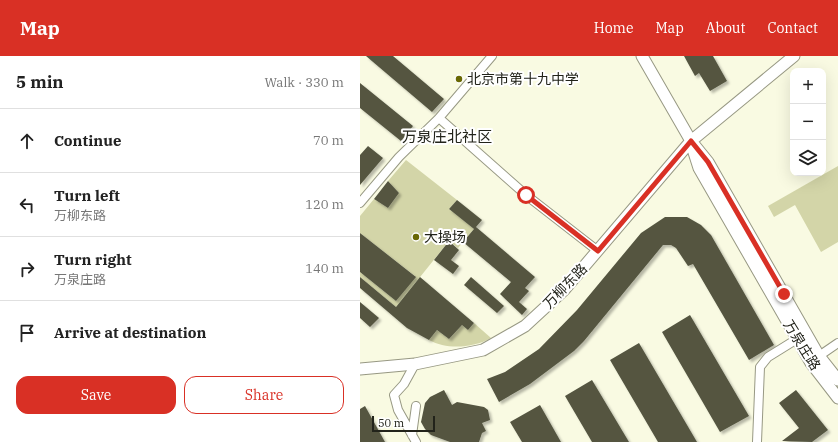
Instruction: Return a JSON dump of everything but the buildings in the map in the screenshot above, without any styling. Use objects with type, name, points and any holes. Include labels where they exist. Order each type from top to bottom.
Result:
[{"type":"street","points":[[360,203],[399,157],[439,118],[492,56]]},
{"type":"street","name":"万泉庄路","points":[[642,56],[691,141],[708,162],[819,356],[838,380]]},
{"type":"street","name":"万柳东路","points":[[360,369],[414,364],[483,350],[525,326],[564,290],[691,141],[794,56]]},
{"type":"street","points":[[439,118],[526,195],[598,251]]},
{"type":"street","name":"万泉庄路","points":[[691,141],[699,168],[797,339],[811,362],[838,398]]},
{"type":"street","points":[[756,442],[760,367],[768,357],[797,339]]},
{"type":"street","points":[[819,356],[838,343]]},
{"type":"street","points":[[414,364],[404,384],[394,395],[398,410],[414,439]]},
{"type":"street","points":[[414,439],[416,406]]},
{"type":"green space","name":"大操场","points":[[406,160],[457,200],[449,209],[474,229],[458,248],[449,241],[396,307],[360,277],[360,272],[396,301],[415,276],[360,233],[360,216],[374,199],[388,208],[399,193],[388,181]]},
{"type":"green space","points":[[838,166],[838,242],[821,252],[795,205],[774,217],[768,206],[820,176],[826,176],[826,173]]},
{"type":"green space","points":[[474,323],[491,338],[468,346],[444,345],[429,340],[437,330],[449,339],[462,325],[468,330]]},
{"type":"place","name":"北京市第十九中学","points":[[459,79]]},
{"type":"place","name":"大操场","points":[[416,237]]},
{"type":"district","name":"万泉庄北社区","points":[[447,137]]},
{"type":"route","points":[[526,195],[598,251],[691,141],[708,162],[784,294]]}]
